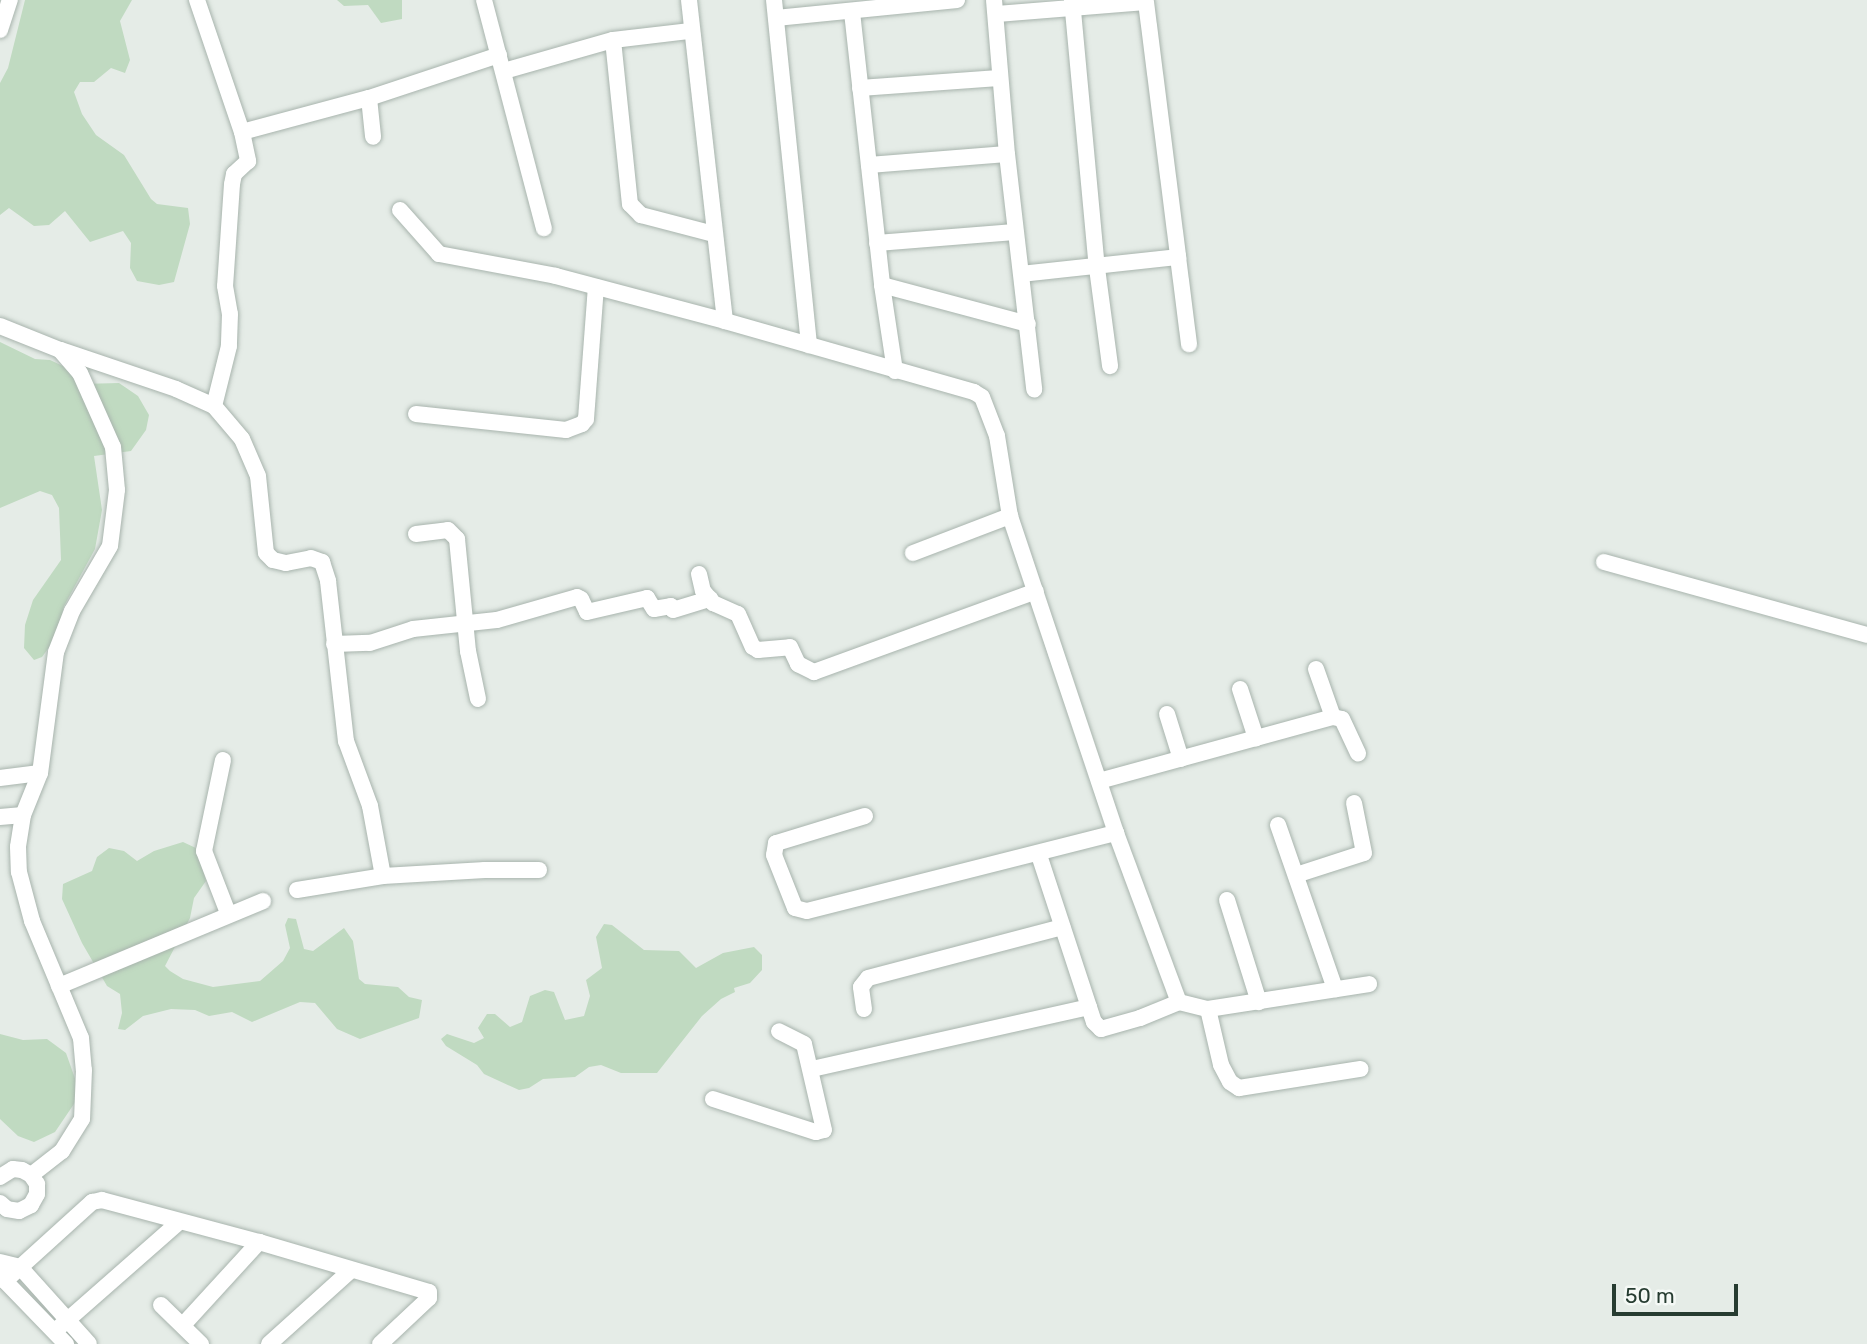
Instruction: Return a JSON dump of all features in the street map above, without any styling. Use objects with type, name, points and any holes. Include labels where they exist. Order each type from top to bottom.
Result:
[{"type":"street","points":[[0,30],[10,0]]},
{"type":"street","points":[[197,0],[242,132],[248,161],[234,174],[232,184],[225,286],[230,314],[229,346],[214,406]]},
{"type":"street","points":[[484,0],[544,228]]},
{"type":"street","points":[[689,0],[690,31],[725,321]]},
{"type":"street","points":[[774,0],[809,345]]},
{"type":"street","points":[[776,18],[957,0]]},
{"type":"street","points":[[1034,389],[999,78],[996,7],[1146,1],[1189,344]]},
{"type":"street","points":[[1072,3],[1097,268],[1110,366]]},
{"type":"street","points":[[852,12],[882,285],[895,371]]},
{"type":"street","points":[[242,132],[502,63],[613,40],[690,31]]},
{"type":"street","points":[[613,40],[630,204],[641,215],[714,234]]},
{"type":"street","points":[[860,88],[999,78]]},
{"type":"street","points":[[369,98],[373,137]]},
{"type":"street","points":[[869,165],[1007,153]]},
{"type":"street","points":[[400,210],[439,254],[556,276],[725,321],[974,392],[982,397],[997,436],[1010,516],[1116,833],[1179,1002]]},
{"type":"street","points":[[877,243],[1015,232]]},
{"type":"street","points":[[1022,274],[1097,268],[1178,257]]},
{"type":"street","points":[[882,285],[1028,324]]},
{"type":"street","points":[[416,414],[576,429],[586,419],[596,287]]},
{"type":"street","points":[[0,326],[60,350],[176,389],[214,406],[242,439],[258,476],[267,553],[274,560],[286,563],[311,558],[322,562],[328,581],[346,741],[370,806],[383,876]]},
{"type":"street","points":[[31,1175],[62,1151],[82,1119],[84,1070],[81,1038],[32,921],[19,872],[18,847],[23,815],[40,773],[56,652],[72,611],[110,546],[117,490],[113,447],[80,373],[60,350]]},
{"type":"street","points":[[914,553],[1010,516]]},
{"type":"street","points":[[416,534],[442,530],[454,533],[478,699]]},
{"type":"street","points":[[1604,562],[1867,635]]},
{"type":"street","points":[[699,573],[704,591],[716,606],[738,614],[753,647],[758,650],[790,647],[798,664],[814,672],[1036,591]]},
{"type":"street","points":[[334,644],[370,643],[413,629],[497,620],[577,597],[581,599],[587,612],[647,598],[653,609],[671,606],[673,610],[710,599]]},
{"type":"street","points":[[1316,669],[1333,717]]},
{"type":"street","points":[[1240,689],[1256,738]]},
{"type":"street","points":[[1167,714],[1181,759]]},
{"type":"street","points":[[1098,781],[1333,717],[1342,719],[1358,754]]},
{"type":"street","points":[[222,760],[204,851],[228,913]]},
{"type":"street","points":[[0,778],[40,773]]},
{"type":"street","points":[[1296,875],[1364,853],[1354,803]]},
{"type":"street","points":[[0,817],[23,815]]},
{"type":"street","points":[[865,816],[776,843],[774,855],[795,908],[807,911],[1039,855],[1116,833]]},
{"type":"street","points":[[1278,825],[1335,989]]},
{"type":"street","points":[[1039,855],[1088,1007],[1094,1022],[1101,1029],[1140,1018],[1179,1002],[1208,1009],[1369,984]]},
{"type":"street","points":[[297,890],[383,876],[539,870]]},
{"type":"street","points":[[1227,900],[1259,1002]]},
{"type":"street","points":[[59,986],[228,913],[263,901]]},
{"type":"street","points":[[864,1009],[861,987],[868,978],[1062,927]]},
{"type":"street","points":[[812,1069],[1088,1007]]},
{"type":"street","points":[[1208,1009],[1221,1065],[1230,1082],[1239,1088],[1361,1069]]},
{"type":"street","points":[[713,1099],[820,1132],[824,1124],[812,1069],[801,1040],[779,1031]]},
{"type":"street","points":[[0,1177],[13,1169],[31,1175],[37,1184],[37,1194],[30,1205],[19,1210],[2,1210]]},
{"type":"street","points":[[5,1281],[97,1201],[259,1242],[424,1290],[431,1296],[380,1344]]},
{"type":"street","points":[[55,1331],[178,1223]]},
{"type":"street","points":[[183,1325],[259,1242]]},
{"type":"street","points":[[66,1344],[5,1281],[0,1263],[20,1267],[89,1344]]},
{"type":"street","points":[[269,1344],[350,1270]]},
{"type":"street","points":[[161,1305],[201,1344]]},
{"type":"green space","points":[[25,0],[132,0],[120,21],[130,60],[125,73],[111,68],[94,82],[80,82],[74,92],[82,114],[96,135],[124,155],[151,199],[157,204],[188,208],[190,224],[174,282],[159,285],[137,281],[130,268],[131,243],[123,231],[90,242],[65,211],[49,225],[34,226],[9,208],[0,215],[0,83],[8,68]]},
{"type":"green space","points":[[337,0],[402,0],[402,19],[381,23],[368,5],[344,6]]},
{"type":"green space","points":[[0,342],[35,359],[50,360],[65,367],[81,384],[119,383],[138,396],[149,415],[146,430],[131,451],[94,456],[102,510],[95,549],[64,606],[56,638],[42,657],[34,660],[24,648],[25,625],[33,600],[61,560],[59,508],[52,495],[40,491],[0,508]]},
{"type":"green space","points":[[183,842],[198,849],[206,881],[194,898],[190,918],[165,966],[170,971],[183,979],[213,987],[260,981],[283,961],[290,948],[285,925],[288,918],[296,919],[304,949],[313,951],[344,928],[353,941],[359,979],[365,984],[398,987],[409,997],[422,1000],[419,1018],[360,1039],[337,1029],[315,1003],[300,1002],[252,1022],[232,1012],[209,1016],[195,1010],[171,1009],[143,1016],[125,1030],[118,1029],[122,1013],[120,994],[107,986],[82,943],[62,899],[63,884],[92,871],[97,857],[109,848],[124,851],[137,861],[154,851]]},
{"type":"green space","points":[[604,924],[612,925],[644,950],[679,951],[696,968],[723,953],[754,947],[762,955],[762,970],[750,983],[734,988],[735,992],[721,999],[702,1016],[657,1073],[621,1073],[601,1065],[589,1067],[575,1077],[543,1079],[529,1088],[519,1090],[484,1074],[477,1065],[446,1046],[441,1039],[447,1034],[474,1043],[484,1038],[478,1028],[487,1014],[495,1014],[510,1027],[522,1022],[530,996],[545,990],[554,992],[565,1020],[584,1016],[590,996],[586,980],[602,968],[596,937]]},
{"type":"green space","points":[[0,1034],[23,1040],[47,1039],[66,1053],[78,1087],[76,1101],[55,1132],[34,1142],[18,1136],[0,1119]]}]
